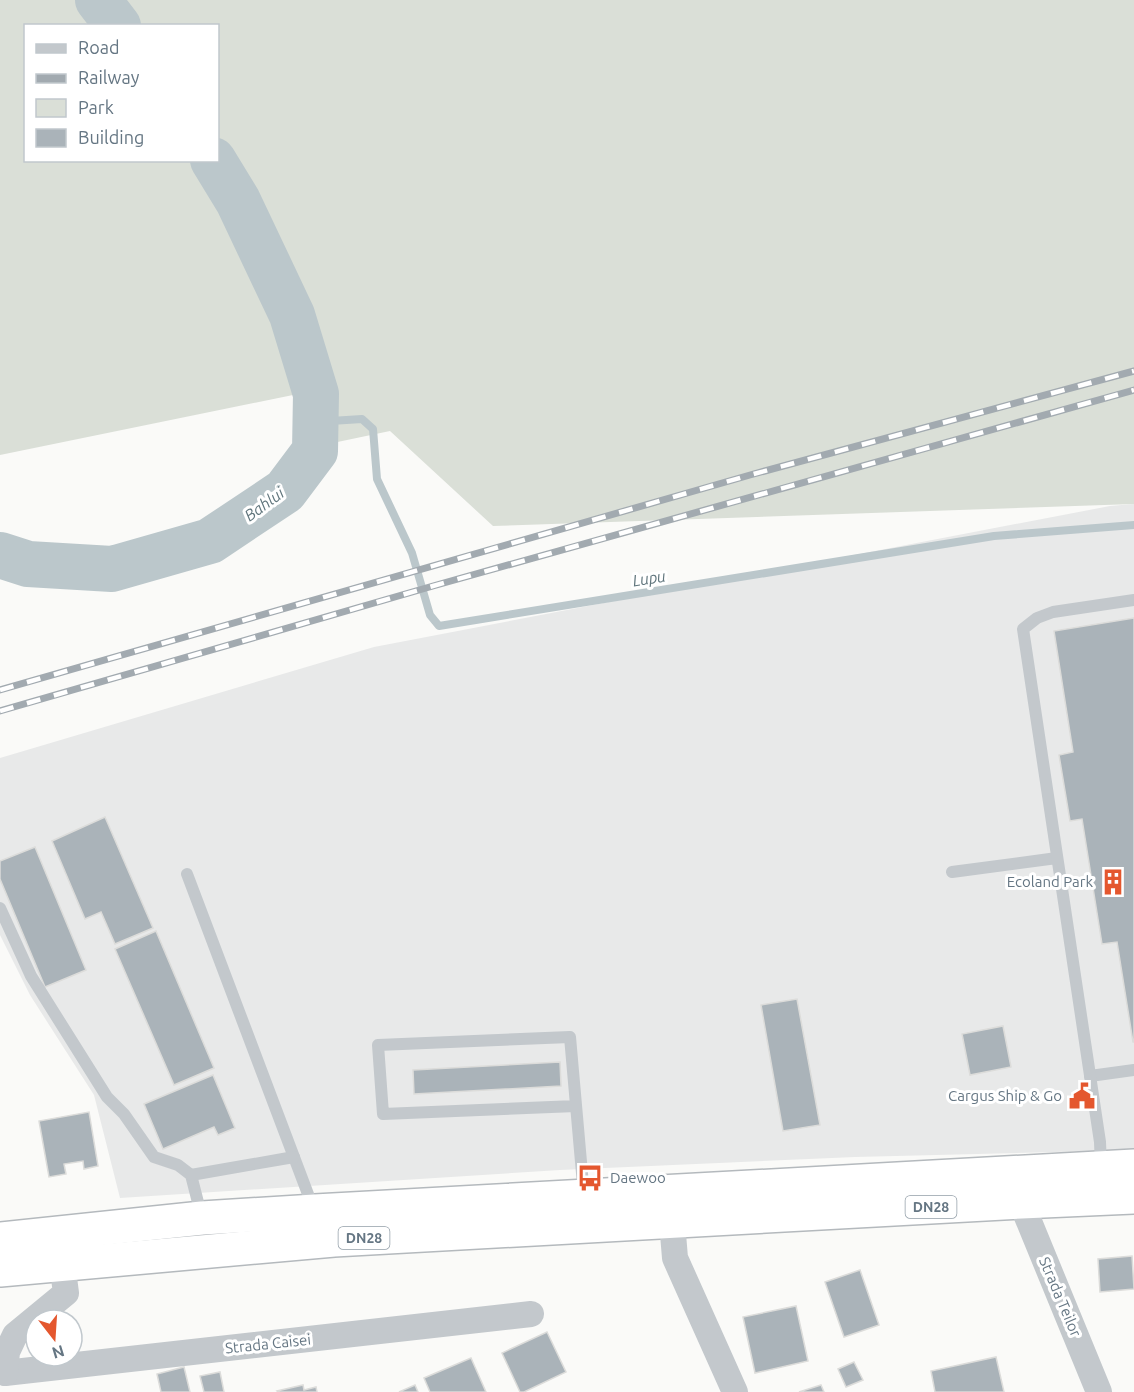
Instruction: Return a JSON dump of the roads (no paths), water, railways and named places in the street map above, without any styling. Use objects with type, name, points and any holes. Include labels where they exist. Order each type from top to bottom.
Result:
[{"type":"highway","name":"DN28","points":[[0,1239],[202,1218],[1134,1166]]},
{"type":"highway","name":"DN28","points":[[0,1270],[334,1240],[1134,1197]]},
{"type":"street","name":"Strada Teilor","points":[[1021,1202],[1100,1392]]},
{"type":"street","points":[[672,1222],[675,1258],[735,1392]]},
{"type":"street","points":[[6,1374],[7,1352],[15,1335],[66,1293],[62,1263]]},
{"type":"street","name":"Strada Caisei","points":[[6,1374],[531,1314]]},
{"type":"lane","points":[[1101,1168],[1100,1142],[1023,629],[1037,618],[1053,612],[1134,600]]},
{"type":"lane","points":[[952,872],[1057,858]]},
{"type":"lane","points":[[187,874],[315,1211]]},
{"type":"lane","points":[[0,908],[31,976],[107,1097],[124,1114],[154,1157],[178,1165],[191,1175],[202,1218]]},
{"type":"lane","points":[[576,1106],[383,1113],[378,1045],[570,1037],[584,1196]]},
{"type":"lane","points":[[1090,1076],[1134,1070]]},
{"type":"lane","points":[[191,1175],[294,1157]]},
{"type":"waterway","name":"Bahlui","points":[[98,0],[116,24]]},
{"type":"waterway","name":"Bahlui","points":[[0,555],[28,564],[112,569],[210,541],[285,491],[315,451],[316,394],[292,315],[238,201],[214,162]]},
{"type":"waterway","name":"Lupu","points":[[315,422],[362,419],[373,429],[377,479],[412,553],[430,615],[439,626],[994,536],[1134,525]]},
{"type":"railway","points":[[0,690],[750,475],[1134,371]]},
{"type":"railway","points":[[0,711],[433,586],[1134,390]]},
{"type":"place","name":"Ecoland Park","points":[[1113,882]]},
{"type":"place","name":"Cargus Ship & Go","points":[[1082,1096]]},
{"type":"place","name":"Daewoo","points":[[590,1178]]}]
